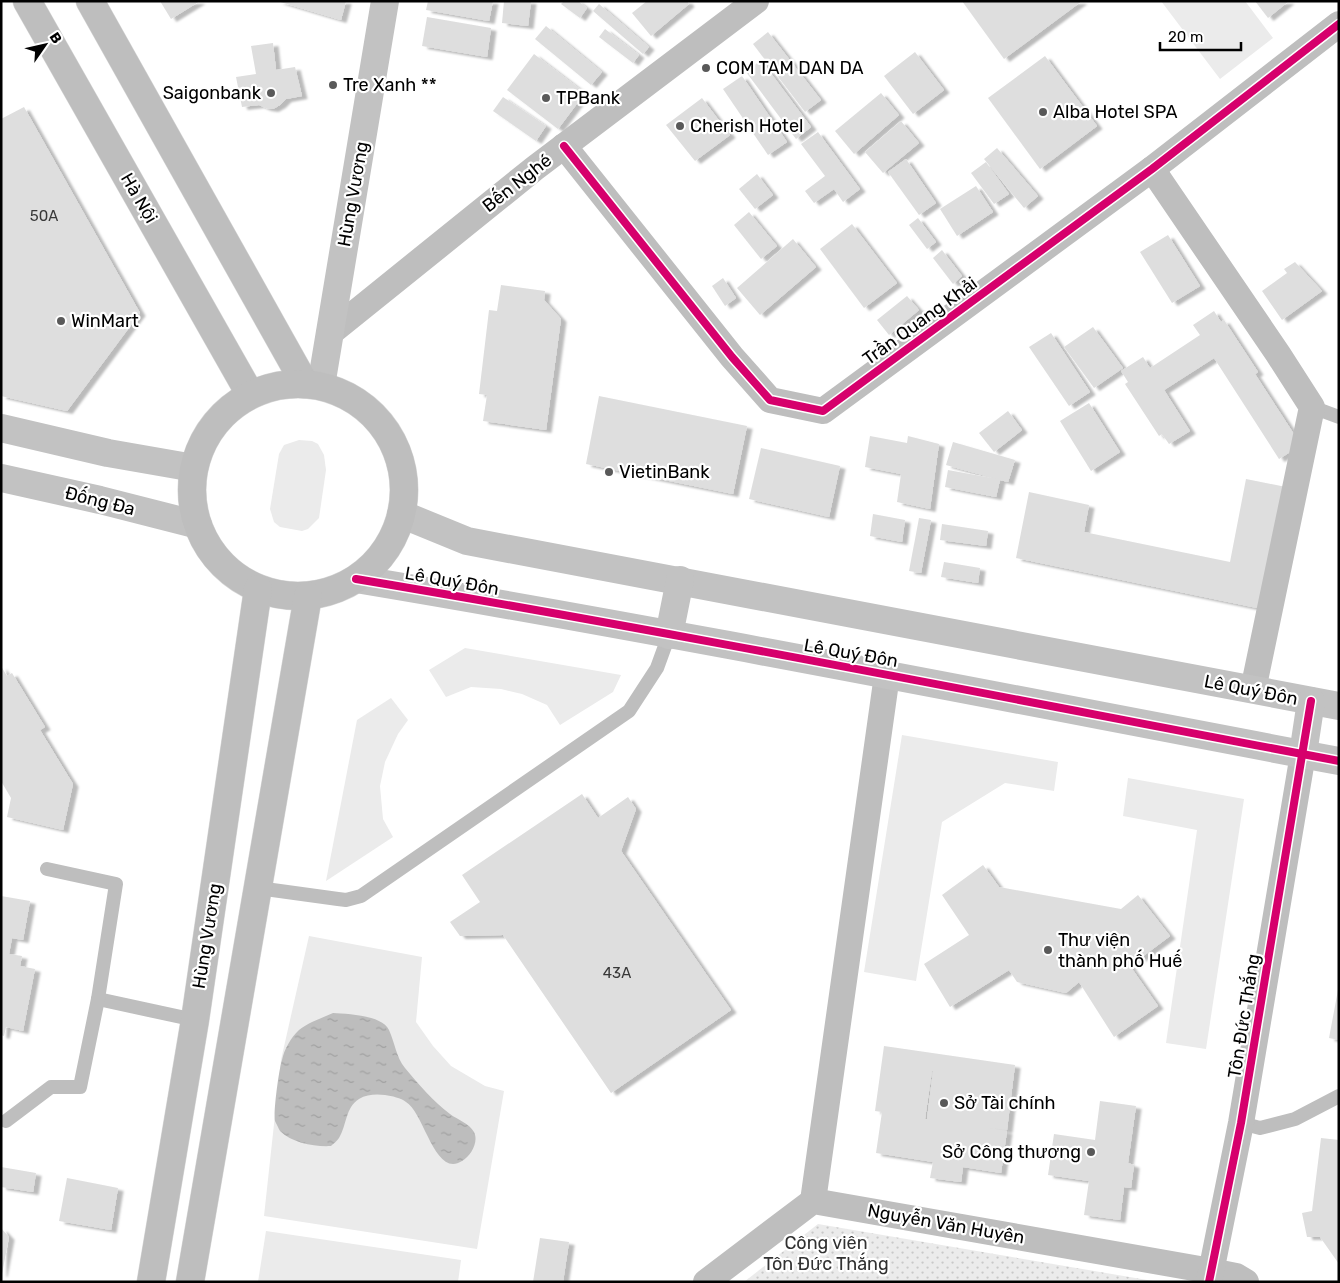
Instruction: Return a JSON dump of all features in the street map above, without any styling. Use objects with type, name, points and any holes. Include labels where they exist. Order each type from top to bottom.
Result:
[{"type":"main road","name":"Hà Nội","points":[[27,1],[250,394]]},
{"type":"main road","points":[[90,1],[313,385]]},
{"type":"main road","points":[[286,384],[313,385],[348,396],[370,412],[388,434],[399,459],[404,486],[402,514],[392,540],[377,561],[356,580],[326,593],[308,596],[283,595],[258,589],[232,574],[212,552],[198,526],[193,506],[194,468],[205,438],[224,413],[250,394],[286,384]]},
{"type":"main road","name":"Hùng Vương","points":[[150,1282],[195,1020],[258,589]]},
{"type":"main road","points":[[190,1282],[308,596]]},
{"type":"street","name":"Hùng Vương","points":[[313,385],[329,334],[385,1]]},
{"type":"street","name":"Bến Nghé","points":[[329,334],[564,146],[756,1]]},
{"type":"street","name":"Trần Quang Khải","points":[[564,146],[732,357],[770,400],[823,411],[1152,169],[1339,24]]},
{"type":"street","points":[[1152,169],[1312,407],[1253,690]]},
{"type":"street","points":[[1,428],[108,453],[194,468]]},
{"type":"street","name":"Đống Đa","points":[[1,478],[95,499],[198,526]]},
{"type":"street","name":"Lê Quý Đôn","points":[[402,514],[467,541],[1339,706]]},
{"type":"street","name":"Lê Quý Đôn","points":[[356,580],[887,675],[1339,761]]},
{"type":"street","points":[[669,635],[680,580]]},
{"type":"street","points":[[706,1282],[813,1201],[887,675]]},
{"type":"street","points":[[1303,754],[1311,701]]},
{"type":"street","name":"Tôn Đức Thắng","points":[[1210,1276],[1241,1124],[1303,754]]},
{"type":"street","name":"Nguyễn Văn Huyên","points":[[813,1201],[1210,1276],[1236,1276],[1246,1282]]},
{"type":"lane","points":[[1312,407],[1339,416]]},
{"type":"lane","points":[[258,888],[346,900],[361,896],[628,711],[657,668],[669,635]]},
{"type":"lane","points":[[6,1121],[51,1087],[80,1087],[98,999],[116,884],[47,869]]},
{"type":"lane","points":[[98,999],[195,1020]]},
{"type":"lane","points":[[1241,1124],[1260,1128],[1296,1119],[1339,1096]]},
{"type":"green space","points":[[1161,1],[1245,1],[1273,38],[1220,79]]},
{"type":"green space","points":[[299,440],[312,441],[318,444],[324,455],[326,470],[319,518],[308,529],[302,531],[280,527],[274,522],[270,509],[279,454],[284,445]]},
{"type":"green space","points":[[465,648],[621,675],[613,692],[560,725],[547,705],[522,694],[501,689],[471,687],[446,697],[429,670]]},
{"type":"green space","points":[[391,698],[408,720],[398,734],[385,762],[380,786],[383,819],[393,837],[326,881],[357,720]]},
{"type":"green space","points":[[902,735],[1058,762],[1054,791],[1005,783],[942,822],[916,981],[864,972]]},
{"type":"green space","points":[[1128,778],[1244,799],[1206,1049],[1166,1043],[1197,830],[1123,816]]},
{"type":"green space","points":[[309,936],[422,957],[416,1022],[433,1046],[451,1066],[485,1086],[504,1091],[477,1249],[264,1216],[281,1060]]},
{"type":"green space","name":"Công viên Tôn Đức Thắng","points":[[818,1224],[1153,1281],[1153,1282],[744,1282]]},
{"type":"green space","points":[[266,1231],[461,1260],[458,1282],[258,1282]]},
{"type":"water","points":[[333,1013],[364,1016],[385,1025],[389,1030],[405,1068],[438,1104],[474,1132],[475,1144],[465,1159],[453,1164],[444,1161],[437,1153],[412,1108],[402,1099],[385,1095],[369,1095],[362,1097],[354,1103],[339,1138],[331,1146],[304,1143],[291,1139],[280,1131],[275,1121],[275,1109],[279,1072],[286,1048],[299,1030],[311,1022]]},
{"type":"building","points":[[160,1],[200,1],[171,19]]},
{"type":"building","points":[[277,1],[346,1],[341,20]]},
{"type":"building","points":[[428,1],[493,1],[489,21],[426,10]]},
{"type":"building","points":[[504,1],[531,1],[528,26],[502,23]]},
{"type":"building","points":[[564,1],[578,1],[587,8],[580,18],[561,4]]},
{"type":"building","points":[[647,1],[687,1],[689,4],[651,36],[632,13]]},
{"type":"building","points":[[962,1],[1082,1],[1004,59]]},
{"type":"building","points":[[1255,1],[1289,1],[1268,18]]},
{"type":"building","points":[[599,4],[649,47],[643,54],[593,11]]},
{"type":"building","points":[[427,17],[491,28],[487,57],[422,46]]},
{"type":"building","points":[[546,26],[602,72],[591,85],[535,39]]},
{"type":"building","points":[[605,29],[639,55],[633,63],[599,37]]},
{"type":"building","points":[[768,32],[821,100],[805,112],[753,44]]},
{"type":"building","points":[[273,43],[276,70],[295,67],[302,96],[286,99],[273,109],[259,105],[242,107],[236,77],[256,74],[251,46]]},
{"type":"building","points":[[915,52],[944,90],[913,114],[884,76]]},
{"type":"building","points":[[534,54],[585,93],[558,129],[507,90]]},
{"type":"building","name":"Alba Hotel SPA","points":[[1045,56],[1097,126],[1040,169],[988,98]]},
{"type":"building","points":[[761,60],[811,127],[796,139],[746,72]]},
{"type":"building","points":[[742,76],[787,142],[768,155],[723,89]]},
{"type":"building","points":[[881,93],[899,115],[854,154],[835,131]]},
{"type":"building","points":[[503,97],[546,126],[536,141],[493,111]]},
{"type":"building","points":[[702,98],[730,135],[695,161],[666,125]]},
{"type":"building","points":[[24,107],[140,313],[67,411],[1,396],[1,119]]},
{"type":"building","points":[[901,121],[919,143],[883,173],[865,152]]},
{"type":"building","points":[[818,132],[860,189],[843,202],[834,189],[814,203],[805,191],[825,176],[801,144]]},
{"type":"building","points":[[997,148],[1038,196],[1024,208],[984,159]]},
{"type":"building","points":[[906,159],[936,203],[919,215],[888,172]]},
{"type":"building","points":[[986,162],[1009,194],[994,204],[971,173]]},
{"type":"building","points":[[757,174],[773,195],[755,209],[739,189]]},
{"type":"building","points":[[976,186],[993,212],[957,236],[940,209]]},
{"type":"building","points":[[749,212],[777,246],[761,259],[734,225]]},
{"type":"building","points":[[918,218],[936,242],[927,249],[909,225]]},
{"type":"building","points":[[852,224],[897,283],[864,308],[820,249]]},
{"type":"building","points":[[1168,235],[1200,286],[1172,303],[1140,252]]},
{"type":"building","points":[[793,239],[816,267],[760,315],[737,288]]},
{"type":"building","points":[[942,250],[962,276],[953,284],[933,258]]},
{"type":"building","points":[[1295,262],[1322,291],[1282,320],[1262,291],[1287,273],[1284,269]]},
{"type":"building","points":[[723,278],[736,298],[725,306],[712,286]]},
{"type":"building","points":[[501,285],[545,291],[544,300],[561,319],[546,430],[483,421],[487,395],[479,394],[489,310],[497,311]]},
{"type":"building","points":[[907,296],[919,310],[889,335],[877,320]]},
{"type":"building","points":[[1214,311],[1221,322],[1224,320],[1258,372],[1255,374],[1301,445],[1279,459],[1214,358],[1164,390],[1190,431],[1169,444],[1162,434],[1159,436],[1125,384],[1128,382],[1121,371],[1143,357],[1150,368],[1200,335],[1193,325]]},
{"type":"building","points":[[1093,327],[1123,368],[1094,388],[1064,347]]},
{"type":"building","points":[[1051,333],[1090,392],[1069,406],[1029,347]]},
{"type":"building","points":[[599,396],[747,426],[733,494],[586,464]]},
{"type":"building","points":[[1089,403],[1120,452],[1091,471],[1060,421]]},
{"type":"building","points":[[1008,411],[1022,430],[994,452],[979,433]]},
{"type":"building","points":[[870,436],[907,443],[908,436],[939,444],[930,509],[897,502],[901,474],[865,467]]},
{"type":"building","points":[[953,442],[1015,460],[1008,482],[1000,480],[996,497],[945,487],[948,470],[997,479],[946,465]]},
{"type":"building","points":[[761,448],[840,466],[829,517],[749,499]]},
{"type":"building","points":[[1246,479],[1286,487],[1262,609],[1016,558],[1029,492],[1089,505],[1084,532],[1230,562]]},
{"type":"building","points":[[873,514],[905,520],[902,542],[870,536]]},
{"type":"building","points":[[919,518],[931,520],[921,573],[909,571]]},
{"type":"building","points":[[942,524],[988,531],[986,546],[940,540]]},
{"type":"building","points":[[944,562],[980,568],[978,583],[941,577]]},
{"type":"building","points":[[1,666],[7,676],[12,673],[45,727],[40,730],[73,784],[63,830],[7,817],[11,798],[1,781]]},
{"type":"building","points":[[582,794],[598,818],[628,797],[636,809],[621,851],[731,1010],[611,1093],[503,935],[460,936],[450,922],[480,902],[462,875]]},
{"type":"building","name":"Thư viện thành phố Huế","points":[[983,865],[999,887],[1121,909],[1138,895],[1170,936],[1130,966],[1158,1006],[1114,1037],[1079,982],[1066,993],[1017,982],[1009,970],[950,1007],[924,964],[969,935],[942,895]]},
{"type":"building","points":[[1,896],[30,901],[23,940],[12,938],[9,954],[22,956],[20,966],[35,969],[23,1031],[6,1027],[4,1036],[1,1035]]},
{"type":"building","points":[[1339,990],[1339,1040],[1329,1038]]},
{"type":"building","points":[[884,1046],[1015,1065],[1007,1130],[990,1128],[1007,1131],[1001,1173],[963,1167],[961,1182],[930,1178],[933,1162],[876,1153],[882,1112],[875,1111]],"holes":[[[932,1071],[927,1119],[925,1119]]]},
{"type":"building","name":"Sở Công thương","points":[[1100,1101],[1136,1106],[1128,1163],[1134,1165],[1131,1188],[1124,1187],[1120,1220],[1084,1215],[1089,1181],[1048,1175],[1054,1134],[1095,1140]]},
{"type":"building","points":[[1321,1138],[1339,1140],[1339,1264],[1320,1237],[1307,1237],[1302,1213],[1312,1211]]},
{"type":"building","points":[[1,1167],[36,1173],[33,1192],[1,1187]]},
{"type":"building","points":[[67,1178],[118,1188],[111,1230],[59,1221]]},
{"type":"building","points":[[1,1228],[9,1237],[2,1274],[1,1274]]},
{"type":"building","points":[[540,1238],[569,1242],[563,1282],[533,1282]]},
{"type":"cycle path","points":[[564,146],[732,357],[770,400],[823,411],[1152,169],[1339,24]]},
{"type":"cycle path","points":[[356,579],[725,644],[1339,761]]},
{"type":"cycle path","points":[[1209,1282],[1241,1123],[1311,701]]},
{"type":"place","name":"COM TAM DAN DA","points":[[706,68]]},
{"type":"place","name":"Tre Xanh **","points":[[333,85]]},
{"type":"place","name":"Saigonbank","points":[[271,93]]},
{"type":"place","name":"TPBank","points":[[546,98]]},
{"type":"place","name":"Alba Hotel SPA","points":[[1043,112]]},
{"type":"place","name":"Cherish Hotel","points":[[680,126]]},
{"type":"place","name":"WinMart","points":[[61,321]]},
{"type":"place","name":"VietinBank","points":[[609,472]]},
{"type":"place","name":"Thư viện thành phố Huế","points":[[1048,950]]},
{"type":"place","name":"Sở Tài chính","points":[[944,1103]]},
{"type":"place","name":"Sở Công thương","points":[[1091,1152]]}]
